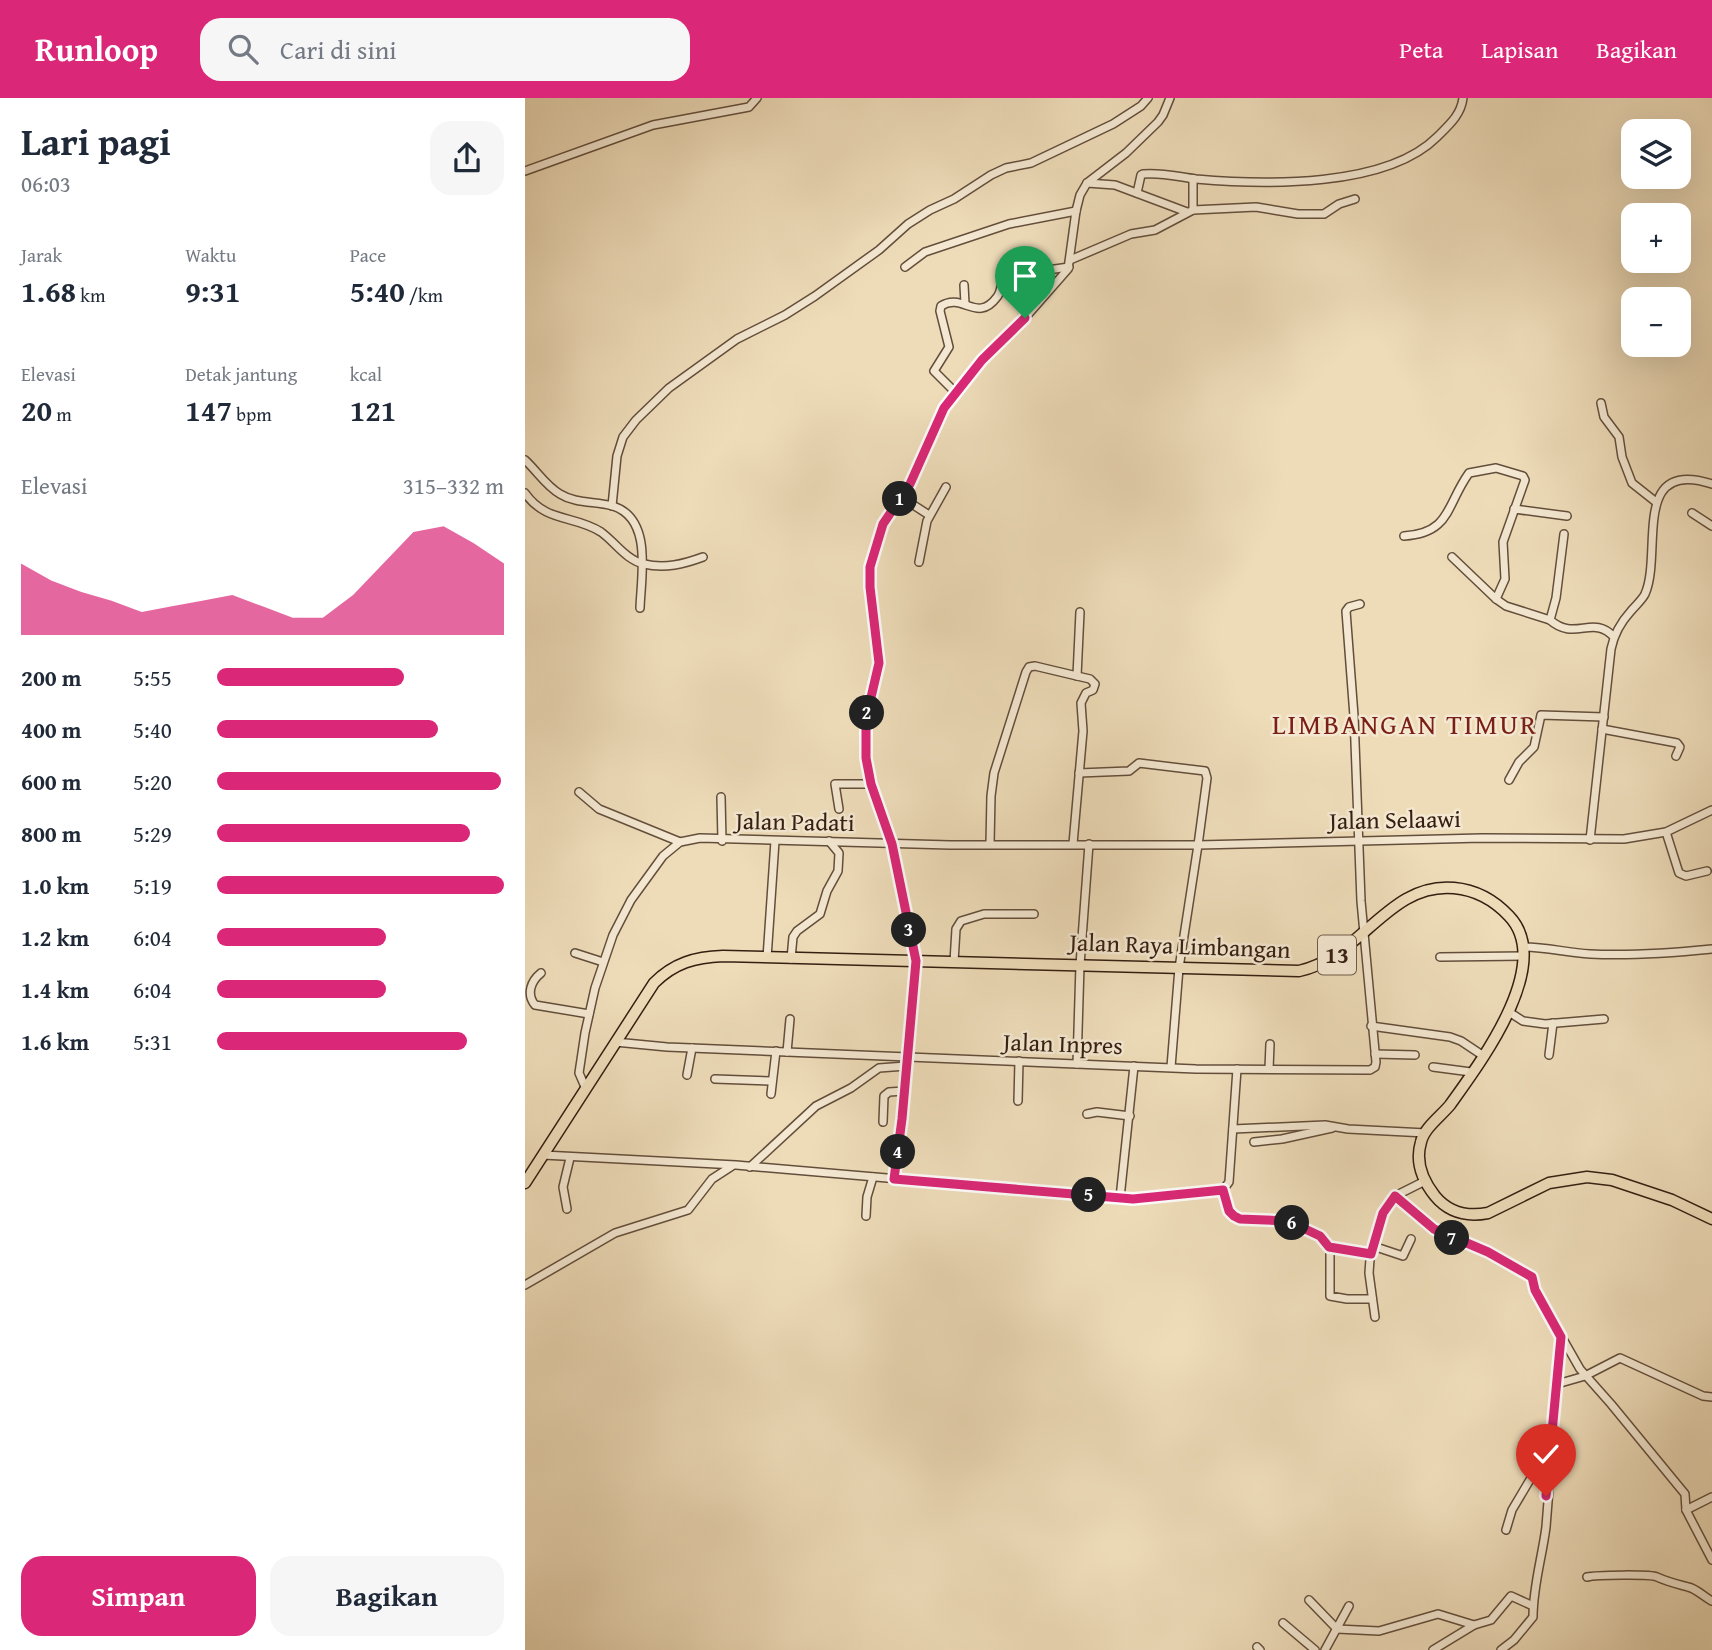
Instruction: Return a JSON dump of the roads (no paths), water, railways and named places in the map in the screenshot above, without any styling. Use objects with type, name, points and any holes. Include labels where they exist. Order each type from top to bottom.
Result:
[{"type":"highway","name":"Jalan Raya Limbangan","points":[[525,1183],[655,983],[675,966],[710,957],[1299,971],[1327,962],[1401,902],[1423,890],[1439,887],[1477,893],[1502,908],[1515,922],[1524,952]]},
{"type":"highway","points":[[1524,952],[1520,983],[1509,1012],[1451,1103],[1422,1138],[1419,1153],[1425,1181],[1441,1203],[1454,1211],[1470,1215],[1487,1213],[1549,1183],[1587,1177],[1612,1180],[1672,1200],[1712,1219]]},
{"type":"street","points":[[525,171],[653,125],[749,107],[757,98]]},
{"type":"street","points":[[612,506],[617,456],[623,437],[636,420],[669,388],[737,339],[785,315],[815,296],[879,250],[908,224],[991,175],[1006,168],[1031,163],[1113,124],[1132,113],[1148,98]]},
{"type":"street","points":[[894,1179],[916,961],[892,844],[871,784],[864,732],[879,663],[870,567],[883,524],[910,484],[935,424],[955,392],[1059,280],[1069,264],[1076,211],[1080,195],[1087,183],[1158,122],[1170,98]]},
{"type":"street","points":[[1137,193],[1143,174],[1299,182],[1333,178],[1398,163],[1431,143],[1459,113],[1463,98]]},
{"type":"street","points":[[1190,211],[1193,178]]},
{"type":"street","points":[[1087,183],[1107,184],[1190,211],[1256,207],[1298,214],[1324,214],[1339,204],[1355,199]]},
{"type":"street","points":[[905,267],[925,253],[1009,224],[1076,211]]},
{"type":"street","points":[[955,392],[934,371],[949,347],[940,307],[947,302],[965,304],[973,309],[987,306],[998,296],[1001,281],[1009,274],[1041,272],[1069,264],[1131,234],[1162,227],[1190,211]]},
{"type":"street","points":[[964,285],[965,304]]},
{"type":"street","points":[[1601,404],[1604,417],[1619,437],[1626,470],[1632,483],[1656,502]]},
{"type":"street","points":[[525,460],[558,493],[576,500],[620,509],[635,522],[640,538],[640,608]]},
{"type":"street","points":[[1404,536],[1423,534],[1436,526],[1466,476],[1472,471],[1496,468],[1523,476],[1525,480],[1502,547],[1506,579],[1496,599]]},
{"type":"street","points":[[1590,840],[1606,683],[1614,637],[1645,593],[1651,564],[1656,502],[1661,493],[1672,484],[1696,481],[1712,484]]},
{"type":"street","points":[[919,562],[929,515],[946,487]]},
{"type":"street","points":[[525,493],[538,508],[552,516],[599,531],[641,564],[671,566],[703,557]]},
{"type":"street","points":[[901,497],[929,515]]},
{"type":"street","points":[[1514,509],[1567,516]]},
{"type":"street","points":[[1692,513],[1712,526]]},
{"type":"street","points":[[1550,620],[1556,598],[1564,534]]},
{"type":"street","points":[[1453,557],[1506,606],[1577,631],[1601,626],[1614,637]]},
{"type":"street","points":[[1360,604],[1349,607],[1346,611],[1363,934],[1371,1026],[1375,1054],[1415,1055]]},
{"type":"street","points":[[1077,676],[1080,612]]},
{"type":"street","points":[[990,844],[994,774],[1027,669],[1035,666],[1090,679],[1095,684],[1093,690],[1085,694],[1081,703],[1083,731],[1073,844]]},
{"type":"street","points":[[1509,780],[1519,762],[1534,747],[1541,715],[1604,717]]},
{"type":"street","points":[[1602,729],[1677,743],[1680,747],[1676,756]]},
{"type":"street","points":[[1079,773],[1129,771],[1139,764],[1201,770],[1207,774],[1179,968],[1171,1067]]},
{"type":"street","points":[[839,809],[835,784],[871,784]]},
{"type":"street","points":[[579,792],[599,809],[680,842],[655,866],[631,900],[613,935],[589,1014],[579,1073],[586,1089]]},
{"type":"street","points":[[720,797],[722,841]]},
{"type":"street","name":"Jalan Selaawi","points":[[1198,845],[1482,838],[1632,839],[1666,832],[1712,810]]},
{"type":"street","points":[[1666,832],[1679,873],[1686,876],[1707,871]]},
{"type":"street","name":"Jalan Padati","points":[[680,842],[699,838],[722,841],[892,844],[1198,845]]},
{"type":"street","points":[[767,958],[775,841]]},
{"type":"street","points":[[791,959],[793,937],[820,914],[827,891],[838,871],[839,853],[829,841]]},
{"type":"street","points":[[1077,1064],[1080,965],[1089,844]]},
{"type":"street","points":[[954,962],[956,929],[966,918],[984,914],[1034,914]]},
{"type":"street","points":[[1440,957],[1524,952],[1547,947],[1606,955],[1712,949]]},
{"type":"street","points":[[575,953],[603,962]]},
{"type":"street","points":[[541,973],[531,985],[530,998],[535,1005],[589,1014]]},
{"type":"street","points":[[1509,1012],[1523,1021],[1553,1023],[1604,1019]]},
{"type":"street","points":[[787,1052],[790,1019]]},
{"type":"street","points":[[1549,1055],[1553,1023]]},
{"type":"street","points":[[1371,1026],[1450,1037],[1482,1055]]},
{"type":"street","name":"Jalan Inpres","points":[[615,1042],[692,1048],[1237,1069],[1370,1070],[1375,1066],[1375,1054]]},
{"type":"street","points":[[1269,1069],[1270,1044]]},
{"type":"street","points":[[687,1075],[692,1048]]},
{"type":"street","points":[[771,1094],[776,1051]]},
{"type":"street","points":[[1018,1101],[1019,1061]]},
{"type":"street","points":[[747,1167],[816,1106],[851,1088],[879,1068],[906,1066]]},
{"type":"street","points":[[1120,1198],[1134,1066]]},
{"type":"street","points":[[1433,1067],[1471,1072]]},
{"type":"street","points":[[543,1155],[735,1165],[1120,1198],[1149,1199],[1223,1190],[1229,1182],[1237,1069]]},
{"type":"street","points":[[715,1079],[772,1081]]},
{"type":"street","points":[[883,1122],[884,1096],[889,1092],[904,1091]]},
{"type":"street","points":[[1087,1114],[1097,1112],[1130,1116]]},
{"type":"street","points":[[1233,1129],[1298,1125],[1426,1133]]},
{"type":"street","points":[[1254,1142],[1282,1139],[1335,1127]]},
{"type":"street","points":[[567,1209],[563,1187],[570,1158]]},
{"type":"street","points":[[525,1285],[615,1233],[688,1210],[712,1179],[735,1165]]},
{"type":"street","points":[[866,1216],[867,1197],[873,1177]]},
{"type":"street","points":[[1375,1317],[1369,1273],[1372,1250],[1383,1213],[1395,1196],[1425,1181]]},
{"type":"street","points":[[1223,1190],[1229,1211],[1240,1219],[1288,1221],[1320,1236],[1329,1247],[1330,1296],[1347,1299],[1372,1298]]},
{"type":"street","points":[[1395,1196],[1434,1229],[1488,1252],[1532,1277],[1535,1290],[1585,1377],[1606,1398],[1685,1494],[1686,1510],[1712,1560]]},
{"type":"street","points":[[1329,1247],[1372,1250],[1403,1256],[1411,1239]]},
{"type":"street","points":[[1501,1650],[1532,1620],[1535,1584],[1544,1538],[1561,1337]]},
{"type":"street","points":[[1557,1384],[1585,1377],[1616,1359],[1625,1359],[1703,1396],[1712,1397]]},
{"type":"street","points":[[1506,1530],[1515,1503],[1531,1478],[1548,1482]]},
{"type":"street","points":[[1686,1510],[1712,1497]]},
{"type":"street","points":[[1587,1577],[1623,1574],[1634,1577],[1653,1576],[1671,1584],[1689,1587],[1712,1601]]},
{"type":"street","points":[[1433,1650],[1474,1625],[1493,1619],[1511,1596],[1533,1606]]},
{"type":"street","points":[[1309,1600],[1337,1629],[1379,1631],[1438,1614],[1474,1625]]},
{"type":"street","points":[[1325,1650],[1349,1606]]},
{"type":"street","points":[[1283,1623],[1315,1650]]},
{"type":"district","name":"LIMBANGAN TIMUR","points":[[1405,724]]}]
